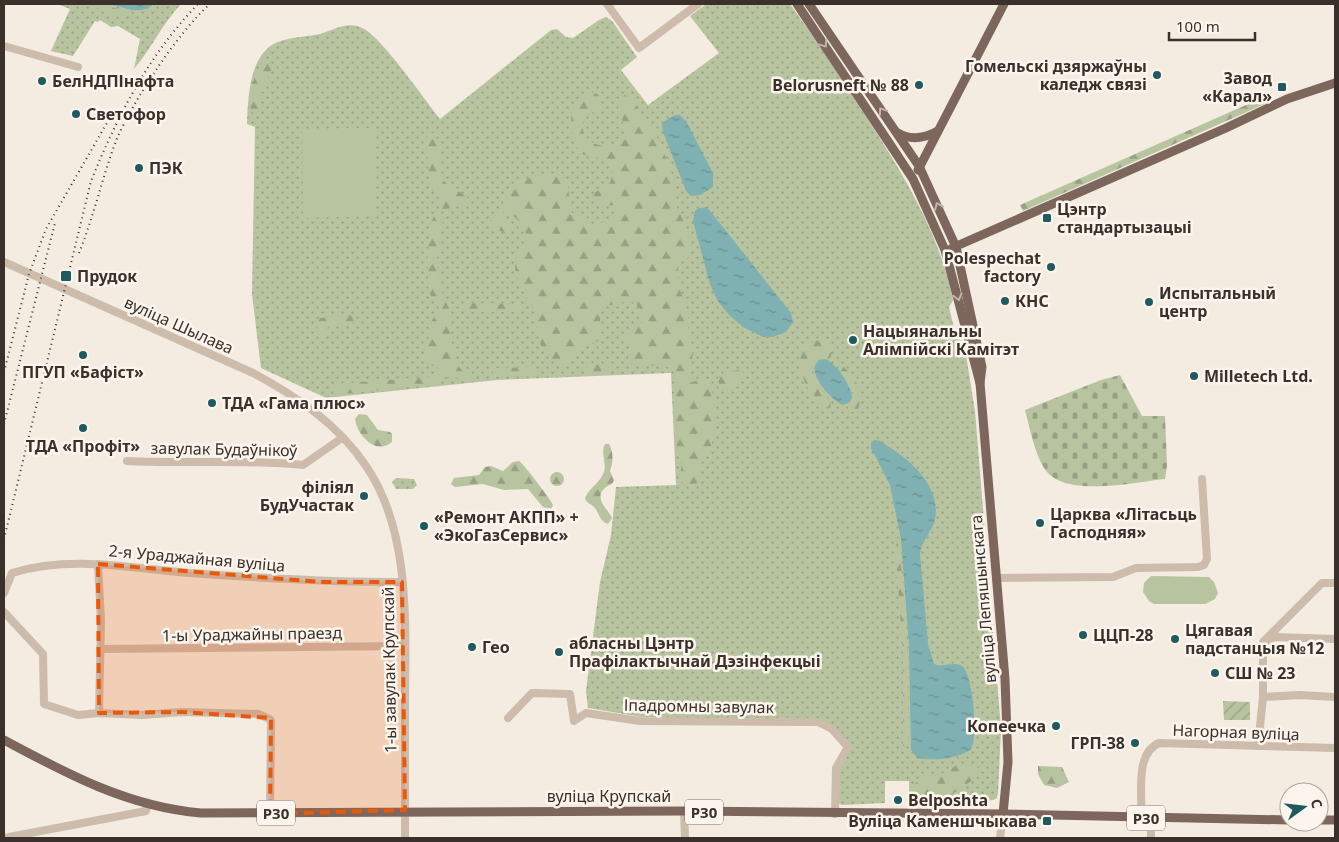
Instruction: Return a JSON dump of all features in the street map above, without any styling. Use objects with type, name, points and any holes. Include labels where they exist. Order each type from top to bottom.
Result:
[{"type":"main road","name":"вуліца Лепяшынскага","points":[[797,4],[913,179],[945,250],[980,383],[997,578],[1008,743],[1003,814]]},
{"type":"main road","name":"вуліца Лепяшынскага","points":[[809,4],[920,166],[956,247],[982,367],[980,383]]},
{"type":"main road","points":[[913,179],[1004,4]]},
{"type":"main road","points":[[945,250],[956,247],[1287,99],[1335,83]]},
{"type":"main road","points":[[896,131],[904,136],[916,138],[929,136],[938,131]]},
{"type":"main road","name":"вуліца Крупскай","points":[[4,740],[98,788],[148,804],[185,811],[270,814],[405,810],[684,811],[835,814],[1003,814],[1279,820]]},
{"type":"street","points":[[607,4],[639,48],[698,4]]},
{"type":"street","points":[[4,46],[78,67]]},
{"type":"street","name":"вуліца Шылава","points":[[4,262],[253,373],[312,409]]},
{"type":"street","name":"1-ы завулак Крупскай","points":[[312,409],[365,464],[382,495],[396,546],[402,582],[405,646],[405,838]]},
{"type":"street","name":"завулак Будаўнікоў","points":[[127,461],[167,463],[273,461],[303,465],[342,438]]},
{"type":"street","points":[[997,578],[1113,577],[1136,568],[1198,567],[1204,565],[1207,559],[1202,479]]},
{"type":"street","points":[[98,564],[101,596],[99,713]]},
{"type":"street","name":"2-я Ураджайная вуліца","points":[[4,593],[12,573],[31,567],[98,564],[321,582],[402,582]]},
{"type":"street","points":[[1258,746],[1263,697],[1263,642],[1322,583],[1335,583]]},
{"type":"street","points":[[4,612],[43,654],[44,704],[78,715],[99,713],[142,715],[182,712],[259,714],[271,720],[270,814]]},
{"type":"street","points":[[1263,642],[1275,637],[1335,639]]},
{"type":"street","name":"1-ы Ураджайны праезд","points":[[100,649],[405,646]]},
{"type":"street","name":"Іпадромны завулак","points":[[508,718],[532,693],[570,694],[574,720],[586,713],[640,722],[818,722],[832,729],[848,747],[836,768],[835,814]]},
{"type":"street","points":[[1263,697],[1300,695],[1335,697]]},
{"type":"street","name":"Нагорная вуліца","points":[[1141,818],[1144,756],[1149,747],[1158,743],[1335,748]]},
{"type":"street","points":[[4,838],[146,811],[148,804]]},
{"type":"street","points":[[684,811],[685,838]]},
{"type":"street","points":[[1000,838],[1003,814]]},
{"type":"street","points":[[1150,838],[1151,818]]},
{"type":"highlighted area","points":[[98,564],[321,582],[402,582],[405,810],[270,814],[271,718],[182,712],[99,713]]},
{"type":"green space","points":[[57,4],[181,4],[134,69],[140,39],[118,26],[111,27],[100,20],[98,22],[95,21],[73,56],[51,51],[70,9]]},
{"type":"green space","points":[[88,4],[101,4],[124,11],[126,16],[121,18]]},
{"type":"green space","points":[[706,4],[790,4],[839,75],[894,161],[919,205],[939,252],[953,300],[949,307],[956,337],[961,340],[966,355],[975,411],[1001,729],[998,794],[996,799],[985,802],[982,798],[966,797],[965,795],[950,797],[948,800],[929,804],[909,803],[909,781],[885,781],[885,803],[842,805],[838,803],[835,772],[846,750],[824,723],[642,717],[588,708],[586,691],[600,582],[611,535],[616,487],[676,485],[671,373],[497,380],[326,398],[261,368],[252,294],[255,127],[247,124],[252,77],[261,56],[268,48],[283,40],[320,34],[341,27],[358,26],[372,35],[392,56],[440,119],[551,30],[557,29],[566,37],[573,38],[606,17],[612,21],[637,57],[621,70],[648,105],[719,53],[690,16]]},
{"type":"green space","points":[[264,59],[270,60],[272,69],[262,91],[260,109],[254,114],[251,109],[250,95],[254,78]]},
{"type":"green space","points":[[591,92],[598,94],[601,102],[598,110],[585,116],[584,133],[588,139],[602,146],[611,146],[626,138],[625,127],[618,104],[625,95],[635,101],[644,122],[654,131],[663,149],[675,187],[676,205],[688,231],[690,256],[686,259],[678,260],[678,285],[688,312],[688,335],[693,354],[688,379],[691,383],[703,378],[709,382],[714,398],[715,416],[714,433],[710,449],[699,469],[700,481],[692,487],[685,486],[680,479],[682,461],[677,447],[673,369],[665,366],[635,366],[628,359],[630,349],[626,335],[642,323],[642,315],[638,306],[629,301],[606,306],[600,319],[600,337],[598,341],[581,347],[567,363],[558,364],[549,358],[542,348],[534,311],[517,277],[516,260],[526,240],[526,235],[523,226],[504,206],[503,196],[513,186],[521,181],[541,175],[558,174],[563,177],[568,185],[572,213],[584,214],[594,227],[616,215],[617,211],[614,205],[599,206],[593,201],[594,193],[610,183],[612,168],[605,160],[582,154],[573,139],[571,119],[573,109],[583,95]]},
{"type":"green space","points":[[1264,97],[1267,103],[1023,211],[1020,205]]},
{"type":"green space","points":[[374,128],[376,216],[303,218],[302,129]]},
{"type":"green space","points":[[430,132],[435,134],[439,146],[442,179],[453,190],[465,194],[468,199],[464,205],[457,205],[444,211],[440,207],[438,194],[430,188],[426,140]]},
{"type":"green space","points":[[502,211],[513,227],[509,235],[492,227],[490,224],[491,219]]},
{"type":"green space","points":[[436,213],[441,214],[443,220],[437,258],[439,285],[451,314],[451,339],[457,365],[463,371],[472,372],[473,378],[467,380],[450,376],[437,384],[334,395],[332,390],[336,384],[429,377],[439,372],[437,367],[427,364],[425,359],[432,320],[440,310],[430,294],[428,277],[429,239]]},
{"type":"green space","points":[[468,303],[518,304],[524,308],[519,312],[467,312],[463,307]]},
{"type":"green space","points":[[350,315],[355,318],[352,324],[329,325],[323,338],[318,338],[317,323],[320,318]]},
{"type":"green space","points":[[823,340],[830,345],[832,353],[830,358],[819,359],[812,372],[817,384],[831,402],[830,408],[816,399],[809,390],[804,381],[800,361],[802,352],[808,345]]},
{"type":"green space","points":[[591,363],[606,364],[611,371],[606,375],[588,374],[586,368]]},
{"type":"green space","points":[[531,367],[537,370],[532,375],[498,377],[492,374],[496,368]]},
{"type":"green space","points":[[843,367],[852,375],[859,388],[860,401],[854,412],[850,412],[848,408],[854,395],[840,371]]},
{"type":"green space","points":[[739,370],[743,372],[744,377],[733,388],[724,389],[719,384],[718,378],[724,373]]},
{"type":"green space","points":[[1120,375],[1142,416],[1165,416],[1167,466],[1165,479],[1118,485],[1082,486],[1067,483],[1053,477],[1044,468],[1038,454],[1025,410],[1101,380]]},
{"type":"green space","points":[[359,414],[367,415],[378,430],[390,432],[392,434],[392,442],[380,447],[368,442],[359,431],[355,419]]},
{"type":"green space","points":[[605,444],[609,444],[612,450],[610,471],[614,480],[600,496],[602,503],[612,518],[608,524],[602,520],[596,509],[585,498],[604,472],[603,451]]},
{"type":"green space","points":[[519,461],[531,474],[553,505],[551,509],[543,507],[528,489],[504,490],[483,484],[455,487],[451,484],[454,478],[479,475],[485,467],[491,466],[503,471],[513,462]]},
{"type":"green space","points":[[554,472],[560,472],[564,479],[560,486],[554,486],[550,482],[550,476]]},
{"type":"green space","points":[[396,478],[414,479],[417,485],[413,489],[396,489],[392,482]]},
{"type":"green space","points":[[896,530],[903,580],[908,657],[908,744],[905,749],[903,745],[903,655],[894,532]]},
{"type":"green space","points":[[1151,576],[1209,577],[1214,582],[1218,593],[1215,599],[1205,604],[1154,604],[1149,601],[1143,592],[1144,583]]},
{"type":"green space","points":[[1223,701],[1250,702],[1250,720],[1224,720]]},
{"type":"green space","points":[[974,764],[979,769],[977,777],[948,797],[933,801],[923,801],[917,797],[915,784],[921,777],[940,775],[957,765]]},
{"type":"green space","points":[[1038,766],[1062,767],[1069,782],[1057,788],[1044,785],[1038,774]]},
{"type":"water","points":[[107,4],[154,4],[142,10],[131,10]]},
{"type":"water","points":[[675,115],[680,115],[686,121],[713,173],[713,187],[700,195],[691,196],[686,191],[663,132],[662,123]]},
{"type":"water","points":[[707,207],[791,313],[793,322],[786,332],[773,337],[763,337],[743,327],[729,315],[717,300],[710,284],[693,221],[695,211],[699,208]]},
{"type":"water","points":[[825,359],[839,370],[846,381],[852,398],[850,402],[843,405],[838,403],[819,382],[816,376],[815,365],[819,360]]},
{"type":"water","points":[[874,440],[883,443],[900,454],[917,469],[930,487],[934,497],[935,519],[922,545],[920,554],[928,644],[934,664],[959,665],[966,671],[974,707],[973,744],[970,750],[952,757],[938,759],[918,758],[911,750],[909,646],[901,539],[890,485],[871,448],[871,443]]},
{"type":"railway","points":[[4,539],[91,181],[112,133],[149,65],[180,24],[198,4]]},
{"type":"railway","points":[[79,253],[111,155],[123,125],[157,68],[184,31],[210,4]]},
{"type":"railway","points":[[4,372],[29,274],[46,229],[112,114]]},
{"type":"railway","points":[[4,424],[55,223]]},
{"type":"place","name":"Гомельскі дзяржаўны каледж связі","points":[[1157,75]]},
{"type":"place","name":"БелНДПІнафта","points":[[42,81]]},
{"type":"place","name":"Belorusneft № 88","points":[[919,85]]},
{"type":"place","name":"Завод «Карал»","points":[[1282,87]]},
{"type":"place","name":"Светофор","points":[[76,114]]},
{"type":"place","name":"ПЭК","points":[[139,168]]},
{"type":"place","name":"Цэнтр стандартызацыі","points":[[1047,218]]},
{"type":"place","name":"Polespechat factory","points":[[1051,267]]},
{"type":"place","name":"Прудок","points":[[66,276]]},
{"type":"place","name":"КНС","points":[[1005,301]]},
{"type":"place","name":"Испытальный центр","points":[[1149,302]]},
{"type":"place","name":"Нацыянальны Алімпійскі Камітэт","points":[[853,340]]},
{"type":"place","name":"ПГУП «Бафіст»","points":[[83,355]]},
{"type":"place","name":"Milletech Ltd.","points":[[1194,376]]},
{"type":"place","name":"ТДА «Гама плюс»","points":[[212,403]]},
{"type":"place","name":"ТДА «Профіт»","points":[[83,428]]},
{"type":"place","name":"філіял БудУчастак","points":[[364,496]]},
{"type":"place","name":"Царква «Літасьць Гасподняя»","points":[[1040,523]]},
{"type":"place","name":"«Ремонт АКПП» + «ЭкоГазСервис»","points":[[424,526]]},
{"type":"place","name":"ЦЦП-28","points":[[1083,635]]},
{"type":"place","name":"Цягавая падстанцыя №12","points":[[1175,639]]},
{"type":"place","name":"Гео","points":[[472,647]]},
{"type":"place","name":"абласны Цэнтр Прафілактычнай Дэзінфекцыі","points":[[559,652]]},
{"type":"place","name":"СШ № 23","points":[[1215,673]]},
{"type":"place","name":"Копеечка","points":[[1056,726]]},
{"type":"place","name":"ГРП-38","points":[[1135,743]]},
{"type":"place","name":"Belposhta","points":[[898,800]]},
{"type":"place","name":"Вуліца Каменшчыкава","points":[[1047,821]]}]
